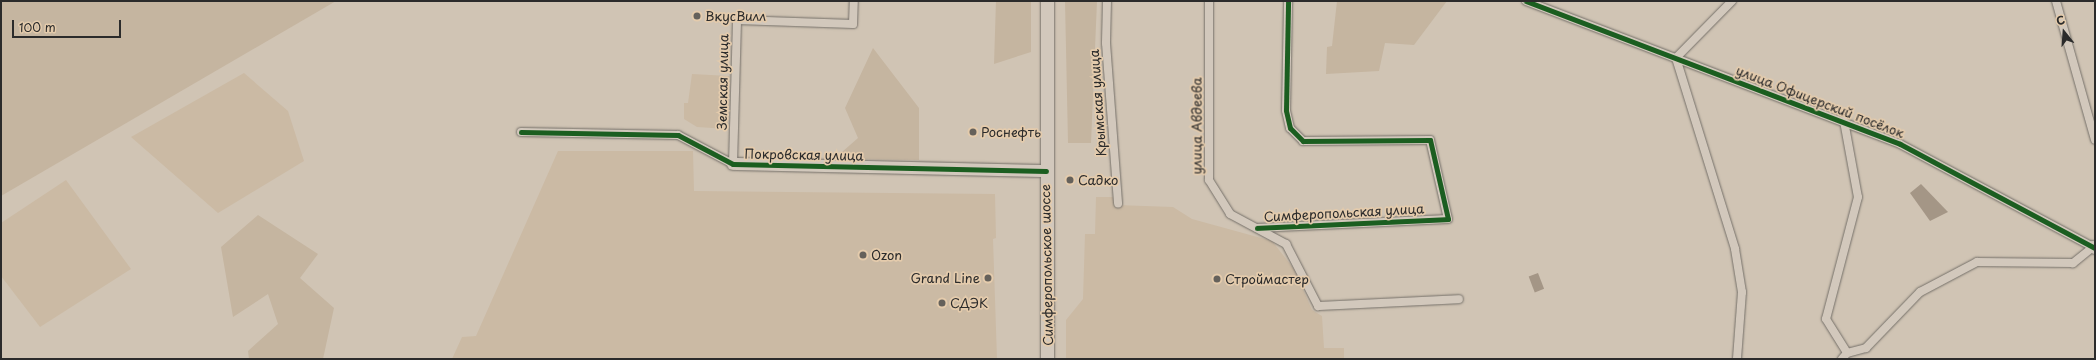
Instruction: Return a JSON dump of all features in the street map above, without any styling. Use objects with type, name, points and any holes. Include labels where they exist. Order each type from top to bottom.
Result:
[{"type":"main road","name":"Симферопольское шоссе","points":[[1047,1],[1047,359]]},
{"type":"street","name":"Земская улица","points":[[733,164],[737,20],[852,24],[854,1]]},
{"type":"street","name":"Крымская улица","points":[[1107,1],[1106,43],[1118,204]]},
{"type":"street","name":"улица Авдеева","points":[[1209,1],[1209,180],[1230,214],[1286,244],[1318,306],[1459,299]]},
{"type":"street","name":"Симферопольская улица","points":[[1257,228],[1448,219],[1430,140],[1303,141],[1290,128],[1286,110],[1288,1]]},
{"type":"street","name":"улица Офицерский посёлок","points":[[1526,1],[1844,121],[1900,144],[2094,248],[2072,263],[1977,262],[1920,292],[1866,348],[1844,356]]},
{"type":"street","points":[[1732,1],[1676,58],[1735,249],[1742,292],[1737,359]]},
{"type":"street","points":[[2056,1],[2056,6],[2095,140]]},
{"type":"street","points":[[1844,121],[1858,198],[1826,319],[1844,356]]},
{"type":"street","name":"Покровская улица","points":[[521,132],[678,135],[733,164],[1046,171]]},
{"type":"shaded area","points":[[1,1],[336,1],[1,196]]},
{"type":"shaded area","points":[[996,1],[1031,1],[1031,52],[994,64]]},
{"type":"shaded area","points":[[1065,1],[1097,1],[1091,143],[1068,143]]},
{"type":"shaded area","points":[[1337,1],[1447,1],[1414,45],[1385,43],[1379,71],[1326,74],[1327,47],[1332,46]]},
{"type":"shaded area","points":[[873,48],[919,108],[919,160],[834,159],[858,138],[845,108]]},
{"type":"shaded area","points":[[244,73],[288,111],[304,161],[218,213],[131,137]]},
{"type":"shaded area","points":[[692,74],[729,76],[728,129],[697,127],[684,119],[684,103],[688,103]]},
{"type":"shaded area","points":[[558,151],[693,151],[694,191],[995,194],[996,238],[993,239],[997,359],[452,359],[462,337],[476,336]]},
{"type":"shaded area","points":[[66,180],[131,269],[40,327],[1,276],[1,223]]},
{"type":"shaded area","points":[[1921,184],[1948,212],[1930,221],[1910,193]]},
{"type":"shaded area","name":"Строймастер","points":[[1096,197],[1113,197],[1116,205],[1173,207],[1192,219],[1272,241],[1294,269],[1312,310],[1322,316],[1324,348],[1344,348],[1344,359],[1066,359],[1066,320],[1083,299],[1085,234],[1095,234]]},
{"type":"shaded area","points":[[258,215],[318,254],[300,278],[334,308],[323,359],[249,359],[248,351],[278,324],[268,294],[233,317],[221,247]]},
{"type":"shaded area","points":[[1538,273],[1544,289],[1535,292],[1529,277]]},
{"type":"cycle path","points":[[1257,228],[1448,219],[1430,140],[1303,141],[1290,128],[1286,110],[1288,1]]},
{"type":"cycle path","points":[[1526,1],[1900,144],[2095,248]]},
{"type":"cycle path","points":[[521,132],[678,135],[733,164],[1046,171]]},
{"type":"place","name":"ВкусВилл","points":[[697,16]]},
{"type":"place","name":"Роснефть","points":[[973,132]]},
{"type":"place","name":"Садко","points":[[1070,180]]},
{"type":"place","name":"Ozon","points":[[863,255]]},
{"type":"place","name":"Grand Line","points":[[988,278]]},
{"type":"place","name":"Строймастер","points":[[1217,279]]},
{"type":"place","name":"СДЭК","points":[[942,303]]}]
